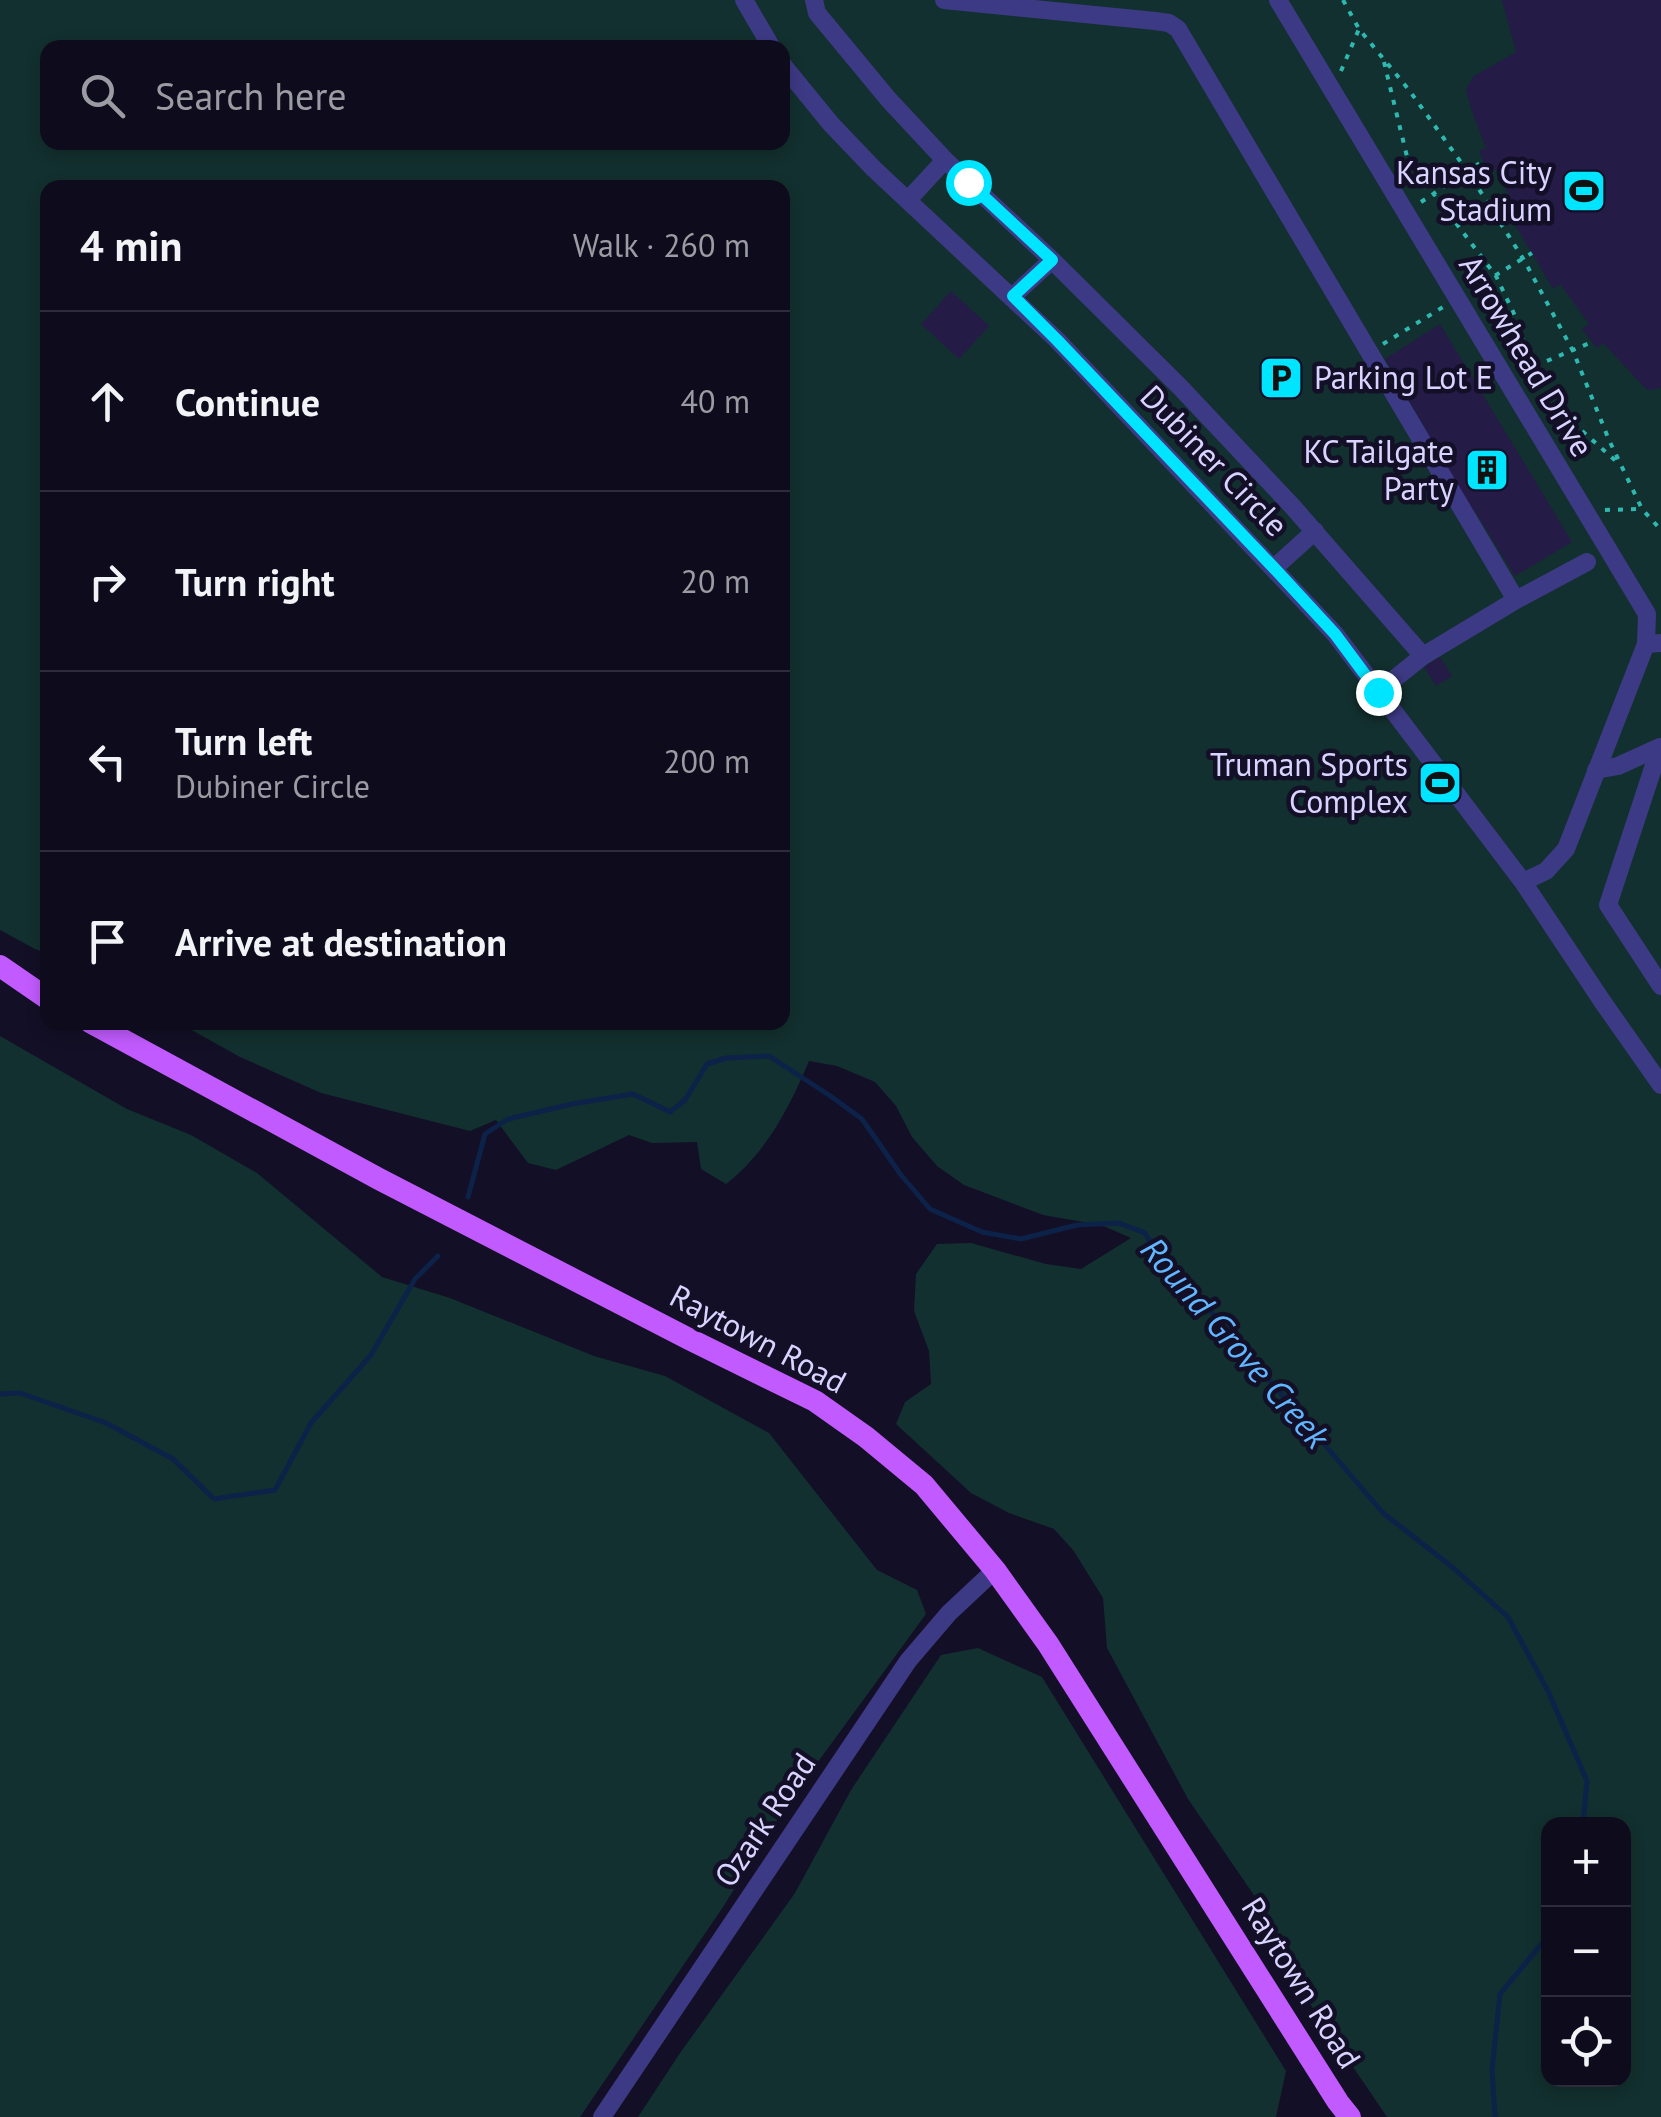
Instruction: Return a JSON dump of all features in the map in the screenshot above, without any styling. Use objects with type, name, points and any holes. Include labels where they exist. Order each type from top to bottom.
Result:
[{"type":"main road","points":[[0,966],[40,994]]},
{"type":"main road","name":"Raytown Road","points":[[105,1030],[380,1179],[815,1401],[924,1485],[1048,1644],[1350,2117]]},
{"type":"street","points":[[744,0],[767,40]]},
{"type":"street","points":[[814,0],[817,13],[944,160],[1182,388],[1423,656]]},
{"type":"street","points":[[944,0],[1155,21],[1170,23],[1178,29],[1516,600]]},
{"type":"street","name":"Arrowhead Drive","points":[[1278,0],[1647,614],[1653,643]]},
{"type":"street","name":"Dubiner Circle","points":[[790,74],[830,124],[1057,340],[1335,634],[1523,882],[1661,1085]]},
{"type":"street","points":[[908,200],[944,160]]},
{"type":"street","points":[[1013,296],[1052,260]]},
{"type":"street","points":[[1274,568],[1314,531]]},
{"type":"street","points":[[1378,692],[1423,656],[1588,562]]},
{"type":"street","points":[[1523,882],[1546,871],[1566,850],[1596,770],[1653,643]]},
{"type":"street","points":[[1596,770],[1618,766],[1660,747],[1608,906],[1661,986]]},
{"type":"street","name":"Ozark Road","points":[[602,2117],[908,1661],[949,1613],[994,1570]]},
{"type":"path","points":[[1343,0],[1359,29],[1468,172],[1524,260],[1573,350],[1642,509],[1661,530]]},
{"type":"path","points":[[1341,72],[1359,29]]},
{"type":"path","points":[[1384,59],[1411,173],[1434,194],[1496,276],[1516,318],[1531,367],[1554,406],[1620,465]]},
{"type":"path","points":[[1420,203],[1484,161]]},
{"type":"path","points":[[1473,289],[1532,254]]},
{"type":"path","points":[[1370,352],[1442,307]]},
{"type":"path","points":[[1520,372],[1592,342]]},
{"type":"path","points":[[1585,511],[1642,509]]},
{"type":"green space","points":[[0,0],[1661,0],[1661,2117],[1387,2117],[1270,1945],[1275,1926],[1188,1799],[1107,1648],[1103,1598],[1073,1550],[1054,1529],[1009,1513],[971,1493],[896,1424],[905,1402],[931,1384],[929,1351],[914,1311],[916,1274],[937,1244],[971,1243],[1046,1264],[1081,1269],[1131,1238],[1101,1225],[1043,1215],[964,1185],[937,1166],[875,1082],[837,1066],[809,1061],[775,1128],[753,1158],[726,1184],[701,1169],[697,1142],[652,1143],[629,1135],[556,1170],[528,1163],[496,1120],[470,1131],[321,1093],[240,1057],[192,1030],[790,1030],[790,180],[40,180],[40,951],[0,930]]},
{"type":"green space","points":[[0,1036],[127,1109],[191,1135],[257,1173],[382,1277],[450,1298],[594,1356],[665,1376],[769,1433],[877,1570],[917,1590],[926,1614],[788,1803],[723,1907],[580,2117],[0,2117]]},
{"type":"green space","points":[[978,1648],[1042,1677],[1286,2071],[1276,2117],[638,2117],[795,1893],[851,1790],[941,1655]]},
{"type":"building","name":"Kansas City Stadium","points":[[1502,0],[1661,0],[1661,388],[1645,388],[1603,343],[1597,348],[1582,329],[1589,324],[1560,284],[1553,289],[1511,218],[1518,214],[1496,170],[1489,173],[1479,151],[1486,148],[1466,89],[1474,76],[1516,52]]},
{"type":"building","points":[[951,291],[989,326],[959,359],[921,324]]},
{"type":"building","name":"KC Tailgate Party","points":[[1440,324],[1572,542],[1515,576],[1472,511],[1385,359]]},
{"type":"building","points":[[1440,657],[1452,676],[1436,686],[1424,667]]},
{"type":"waterway","name":"Round Grove Creek","points":[[468,1197],[485,1134],[508,1119],[633,1094],[670,1112],[685,1100],[707,1064],[726,1058],[769,1056],[862,1119],[930,1209],[982,1232],[1021,1239],[1077,1225],[1119,1223],[1145,1233],[1163,1262],[1203,1302],[1383,1513],[1508,1617],[1548,1691],[1587,1781],[1584,1817]]},
{"type":"waterway","name":"Round Grove Creek","points":[[0,1394],[20,1393],[106,1423],[173,1459],[214,1499],[275,1490],[311,1423],[371,1355],[415,1279],[438,1256]]},
{"type":"waterway","name":"Round Grove Creek","points":[[1495,2117],[1492,2070],[1500,1994],[1541,1944]]},
{"type":"place","name":"Kansas City Stadium","points":[[1584,191]]},
{"type":"place","name":"Parking Lot E","points":[[1281,378]]},
{"type":"place","name":"KC Tailgate Party","points":[[1487,470]]},
{"type":"place","name":"Truman Sports Complex","points":[[1440,783]]},
{"type":"route","points":[[968,182],[1052,260],[1013,296],[1335,634],[1378,692]]}]
